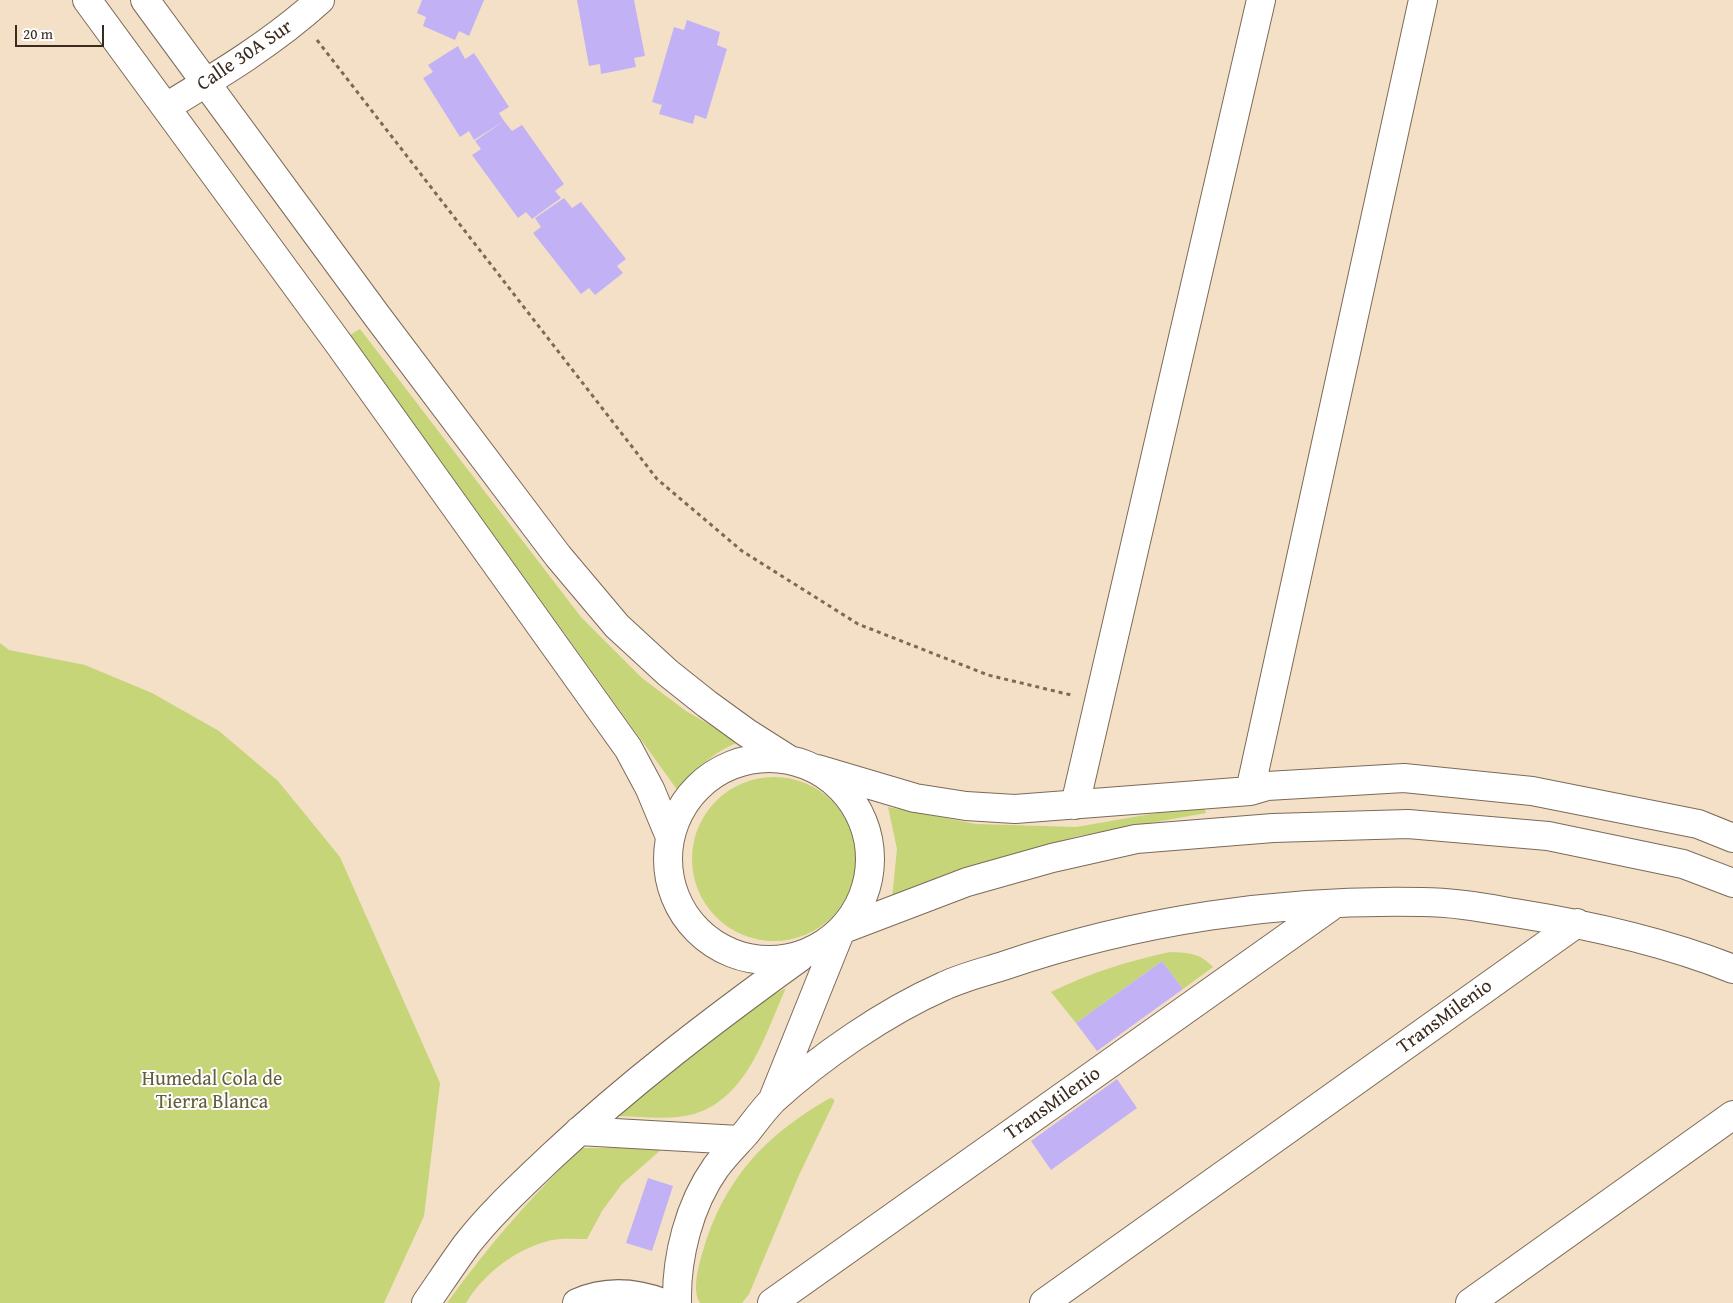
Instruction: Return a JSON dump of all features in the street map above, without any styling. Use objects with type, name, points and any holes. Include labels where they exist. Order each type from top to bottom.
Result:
[{"type":"street","points":[[87,0],[628,748],[650,789],[670,837]]},
{"type":"street","points":[[145,0],[377,316],[558,556],[617,626],[668,673],[707,704],[747,734],[788,759],[915,798],[966,806],[1015,809],[1250,791],[1267,786],[1404,778],[1532,791],[1698,824],[1733,838]]},
{"type":"street","name":"Calle 30A Sur","points":[[166,107],[206,83],[300,18],[320,0]]},
{"type":"street","points":[[1074,805],[1261,0]]},
{"type":"street","points":[[1250,791],[1423,0]]},
{"type":"street","points":[[788,759],[757,758],[727,766],[701,784],[681,808],[670,837],[669,874],[678,902],[694,927],[717,946],[744,958],[774,960],[804,954]]},
{"type":"street","points":[[772,1102],[840,930],[859,905],[869,875],[869,843],[860,814],[841,788],[817,769]]},
{"type":"street","points":[[426,1303],[467,1244],[500,1207],[579,1131],[645,1073],[706,1025],[840,930],[967,882],[1052,858],[1136,839],[1273,828],[1408,824],[1548,836],[1683,864],[1733,883]]},
{"type":"street","points":[[677,1303],[676,1274],[684,1238],[697,1204],[715,1168],[772,1102],[840,1047],[892,1014],[944,986],[1025,958],[1119,931],[1258,910],[1334,904],[1424,902],[1478,907],[1577,923],[1686,950],[1733,968]]},
{"type":"street","name":"TransMilenio","points":[[772,1303],[1334,904]]},
{"type":"street","name":"TransMilenio","points":[[1044,1303],[1577,923]]},
{"type":"street","points":[[1470,1303],[1733,1115]]},
{"type":"street","points":[[579,1131],[739,1140]]},
{"type":"street","points":[[578,1303],[604,1295],[625,1292],[644,1296],[662,1303]]},
{"type":"path","points":[[300,18],[656,479],[742,551],[858,624],[988,675],[1098,702]]},
{"type":"green space","points":[[360,329],[581,617],[642,678],[686,711],[739,742],[713,756],[678,791],[350,335]]},
{"type":"green space","name":"Humedal Cola de Tierra Blanca","points":[[0,643],[9,650],[85,665],[152,693],[219,731],[278,781],[340,857],[440,1083],[424,1216],[384,1303],[0,1303]]},
{"type":"green space","points":[[782,777],[798,780],[813,786],[838,807],[847,820],[853,835],[856,859],[855,875],[847,898],[826,923],[813,932],[798,938],[766,941],[750,938],[728,928],[705,905],[693,875],[692,851],[695,835],[705,813],[728,790],[758,778]]},
{"type":"green space","points":[[1203,805],[1206,813],[1078,836],[978,866],[892,898],[897,849],[888,807],[976,824],[1076,827]]},
{"type":"green space","points":[[1170,952],[1199,956],[1213,967],[1183,989],[1162,961],[1076,1023],[1051,992],[1109,968]]},
{"type":"green space","points":[[786,988],[762,1044],[752,1062],[728,1094],[713,1106],[694,1114],[674,1117],[613,1116],[624,1105],[769,997]]},
{"type":"green space","points":[[830,1098],[834,1099],[834,1102],[799,1175],[749,1294],[742,1303],[700,1303],[696,1286],[702,1254],[711,1228],[734,1182],[749,1162],[785,1128]]},
{"type":"green space","points":[[581,1148],[663,1148],[622,1184],[602,1211],[587,1239],[552,1240],[526,1249],[492,1272],[473,1292],[466,1303],[447,1303],[511,1222]]},
{"type":"building","points":[[422,0],[484,0],[469,36],[459,31],[455,40],[423,26],[426,17],[417,13]]},
{"type":"building","points":[[577,0],[634,0],[645,56],[634,58],[636,67],[601,74],[600,64],[589,66]]},
{"type":"building","points":[[687,20],[720,32],[717,45],[727,49],[706,119],[695,115],[693,124],[659,114],[662,105],[652,102],[674,27],[684,30]]},
{"type":"building","points":[[458,46],[465,59],[474,53],[509,107],[499,113],[504,121],[474,140],[469,131],[460,137],[423,78],[433,72],[428,65]]},
{"type":"building","points":[[504,121],[512,131],[522,125],[564,184],[555,191],[561,198],[532,219],[526,212],[518,218],[472,155],[481,149],[475,141]]},
{"type":"building","points":[[564,198],[572,208],[581,202],[626,259],[617,266],[623,273],[595,295],[589,288],[581,294],[533,233],[541,227],[535,218]]},
{"type":"building","points":[[1162,961],[1183,989],[1097,1051],[1076,1023]]},
{"type":"building","points":[[1117,1079],[1137,1108],[1051,1170],[1031,1141]]},
{"type":"building","points":[[648,1178],[673,1186],[652,1251],[626,1243]]}]
